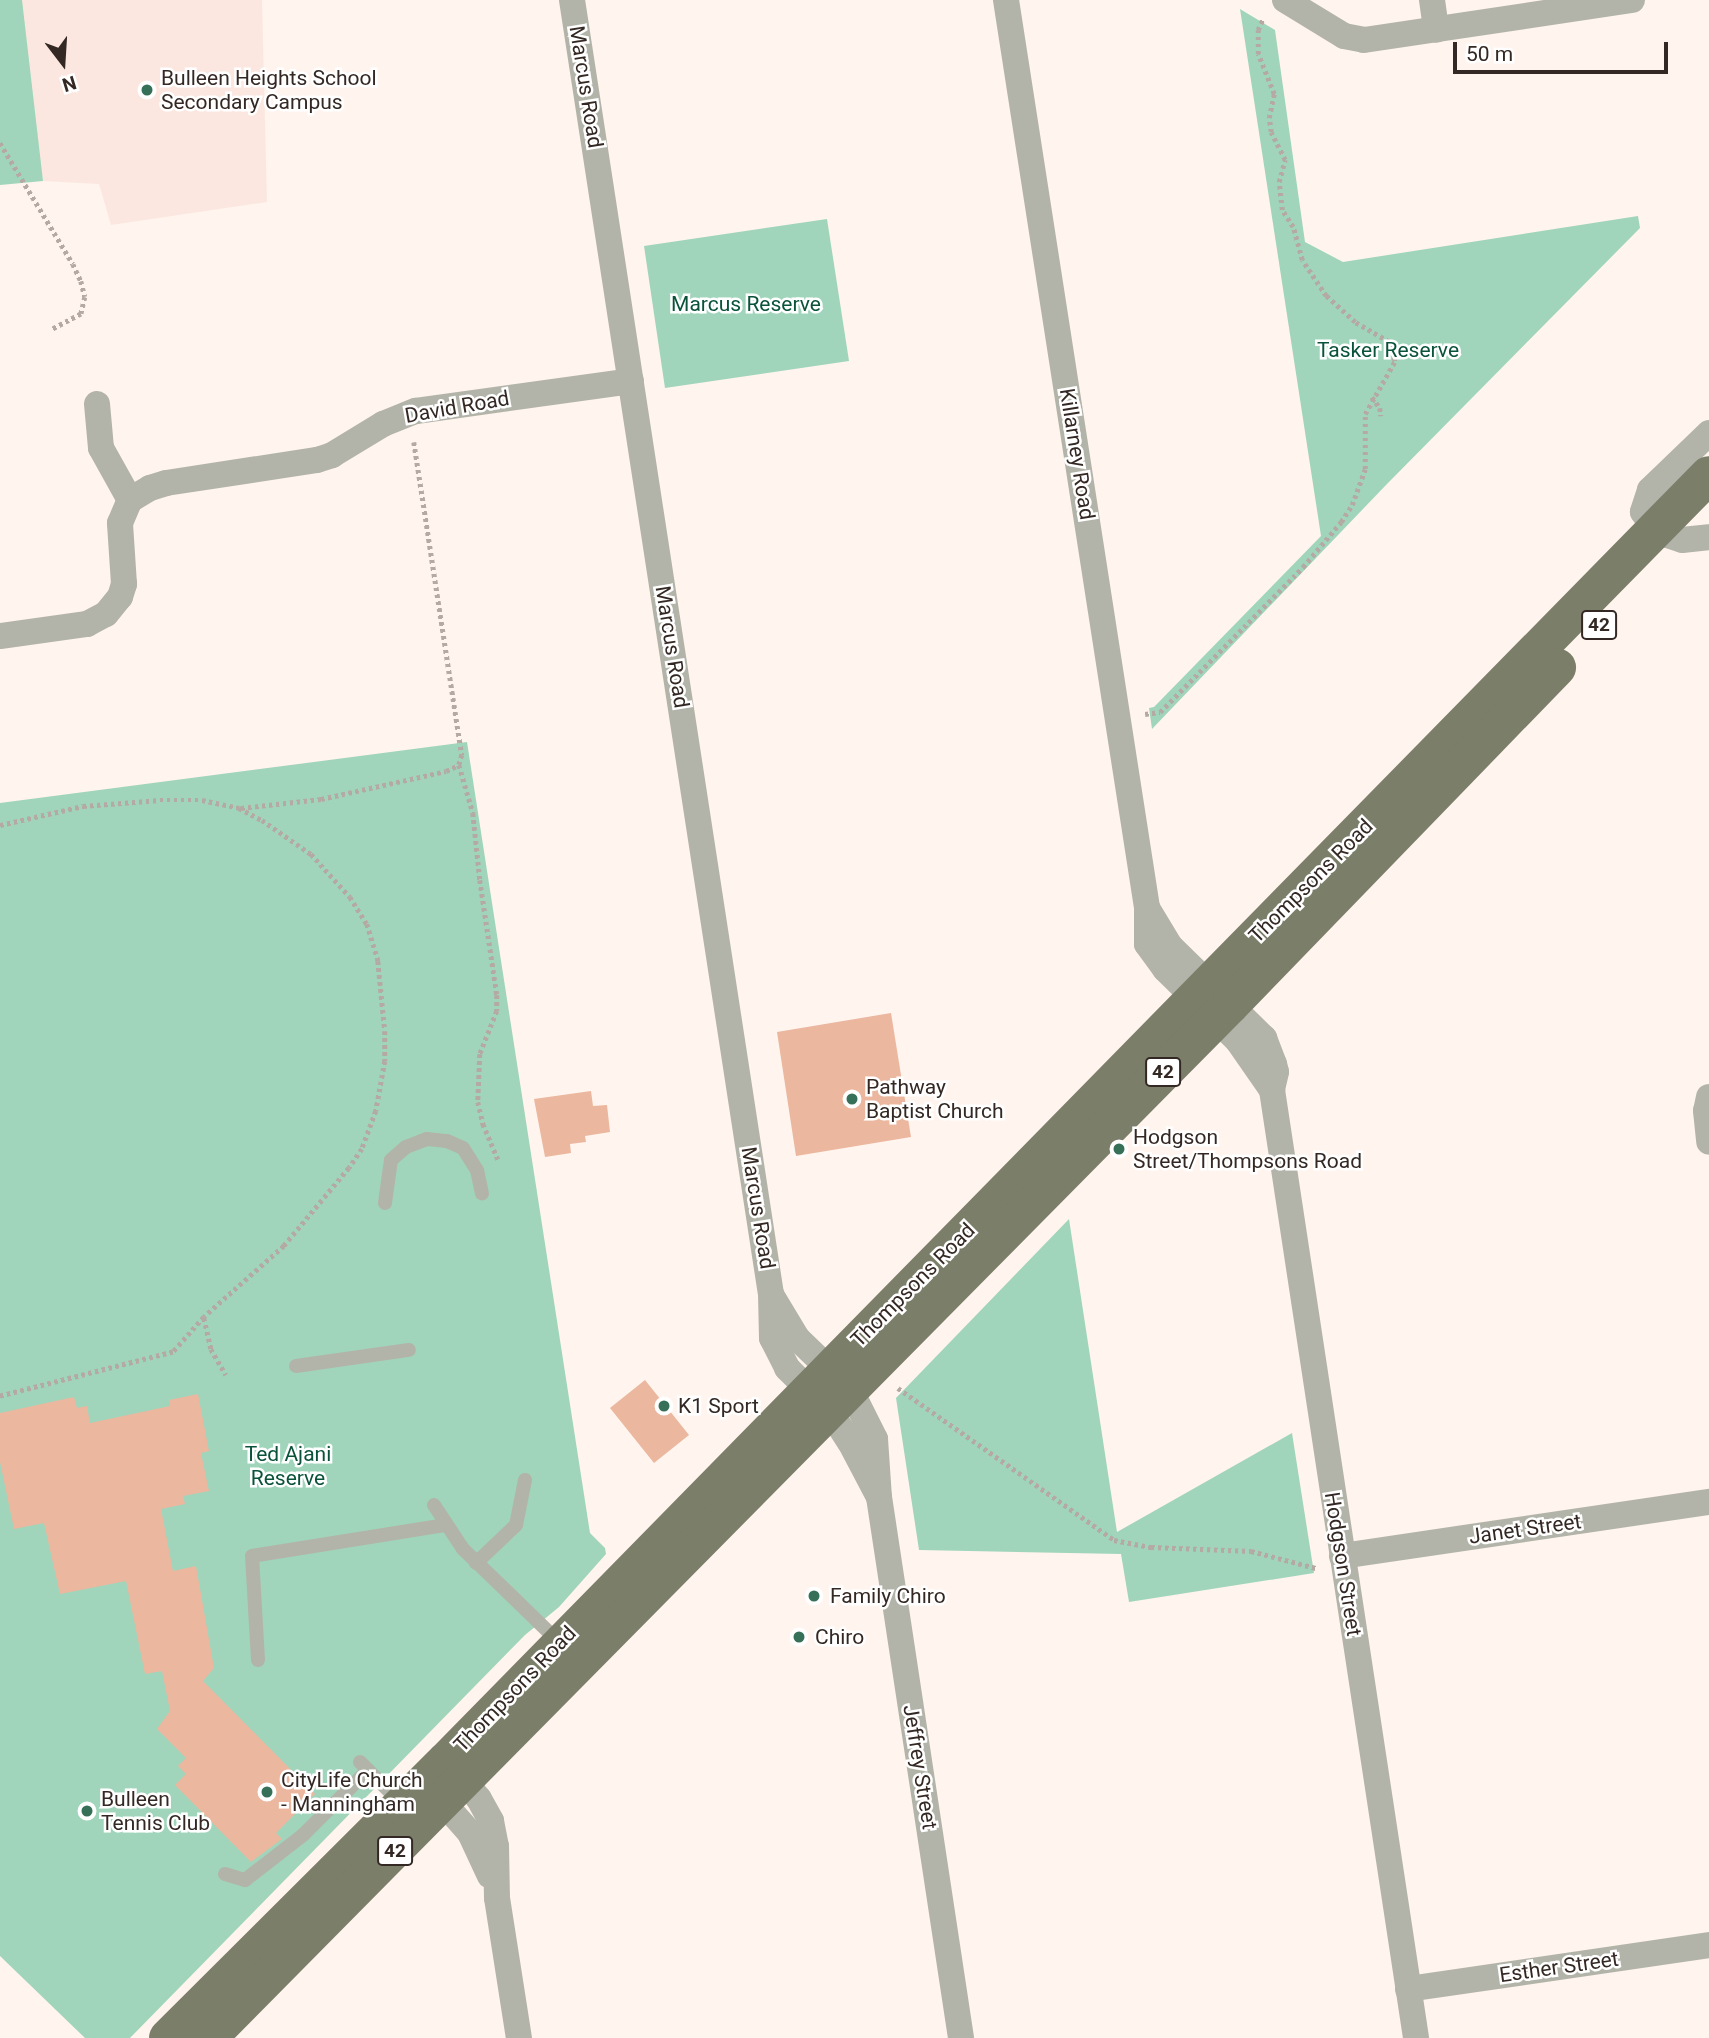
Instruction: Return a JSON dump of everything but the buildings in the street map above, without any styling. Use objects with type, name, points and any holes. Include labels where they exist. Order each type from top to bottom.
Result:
[{"type":"main road","name":"Thompsons Road","points":[[1682,536],[1709,475]]},
{"type":"main road","name":"Thompsons Road","points":[[208,2038],[433,1792],[570,1652],[1212,1002],[1709,512]]},
{"type":"main road","name":"Thompsons Road","points":[[168,2038],[433,1792]]},
{"type":"street","name":"Marcus Road","points":[[572,0],[771,1294],[829,1390]]},
{"type":"street","name":"Killarney Road","points":[[1006,0],[1147,908],[1145,930],[1152,955],[1212,1002]]},
{"type":"street","points":[[1285,0],[1352,39],[1379,39],[1632,0]]},
{"type":"street","points":[[1432,0],[1436,30]]},
{"type":"street","name":"David Road","points":[[130,500],[150,488],[166,483],[317,460],[383,424],[416,411],[631,381]]},
{"type":"street","points":[[0,635],[87,624],[106,614],[120,597],[124,584],[120,523],[130,500],[101,448],[97,404]]},
{"type":"street","points":[[1682,536],[1643,512],[1650,490],[1709,433]]},
{"type":"street","name":"Hodgson Street","points":[[1212,1002],[1264,1038],[1276,1072],[1272,1090],[1416,2038]]},
{"type":"street","points":[[1709,1097],[1706,1111],[1709,1142]]},
{"type":"street","name":"Jeffrey Street","points":[[829,1390],[879,1497],[961,2038]]},
{"type":"street","name":"Janet Street","points":[[1342,1556],[1709,1502]]},
{"type":"street","points":[[433,1792],[480,1799],[491,1821],[496,1846],[498,1898],[519,2038]]},
{"type":"street","name":"Esther Street","points":[[1408,1989],[1709,1945]]},
{"type":"lane","points":[[385,1203],[391,1160],[406,1147],[427,1139],[447,1140],[463,1149],[477,1170],[482,1193]]},
{"type":"lane","points":[[296,1366],[409,1350]]},
{"type":"lane","points":[[476,1563],[516,1525],[525,1480]]},
{"type":"lane","points":[[434,1505],[445,1525],[476,1563],[570,1652]]},
{"type":"lane","points":[[258,1660],[251,1556],[445,1525]]},
{"type":"lane","points":[[225,1874],[245,1880],[303,1835],[364,1766],[433,1792]]},
{"type":"path","points":[[1145,714],[1160,712],[1303,567],[1340,522],[1361,484],[1365,469],[1365,414],[1372,397],[1395,361],[1393,346],[1383,337],[1355,322],[1326,296],[1302,260],[1293,227],[1280,204],[1279,182],[1285,160],[1271,132],[1269,118],[1274,94],[1258,54],[1258,30],[1263,18]]},
{"type":"path","points":[[0,143],[74,264],[81,281],[85,297],[80,314],[53,329]]},
{"type":"path","points":[[1372,397],[1380,408],[1381,416]]},
{"type":"path","points":[[414,442],[462,755],[459,765],[473,813],[498,1004],[480,1054],[478,1102],[483,1124],[500,1168]]},
{"type":"path","points":[[239,808],[321,799],[446,771],[459,765]]},
{"type":"path","points":[[0,825],[44,813],[119,802],[202,800],[239,808],[281,831],[311,854],[351,897],[367,924],[376,948],[384,1001],[385,1061],[370,1129],[349,1168],[285,1247],[204,1317],[173,1352],[0,1396]]},
{"type":"path","points":[[204,1317],[211,1349],[226,1376]]},
{"type":"path","points":[[897,1388],[1114,1540],[1177,1549],[1251,1551],[1316,1568]]},
{"type":"shaded area","name":"Bulleen Heights School Secondary Campus","points":[[15,0],[262,0],[267,202],[111,225],[99,184],[43,181]]},
{"type":"green space","points":[[0,0],[22,0],[43,181],[0,185]]},
{"type":"green space","name":"Tasker Reserve","points":[[1240,9],[1275,30],[1305,242],[1343,262],[1638,216],[1640,228],[1386,485],[1152,729],[1149,708],[1154,707],[1321,536]]},
{"type":"green space","name":"Marcus Reserve","points":[[827,219],[849,361],[665,388],[644,246]]},
{"type":"green space","name":"Ted Ajani Reserve","points":[[467,742],[590,1533],[605,1548],[606,1554],[559,1607],[525,1635],[130,2038],[85,2038],[0,1956],[0,803]]},
{"type":"green space","points":[[1069,1219],[1117,1532],[1292,1433],[1314,1573],[1129,1602],[1121,1554],[919,1550],[896,1398]]},
{"type":"place","name":"Bulleen Heights School Secondary Campus","points":[[147,90]]},
{"type":"place","name":"Pathway Baptist Church","points":[[852,1099]]},
{"type":"place","name":"Hodgson Street/Thompsons Road","points":[[1119,1149]]},
{"type":"place","name":"K1 Sport","points":[[664,1406]]},
{"type":"place","name":"Family Chiro","points":[[814,1596]]},
{"type":"place","name":"Chiro","points":[[799,1637]]},
{"type":"place","name":"CityLife Church - Manningham","points":[[267,1792]]},
{"type":"place","name":"Bulleen Tennis Club","points":[[87,1811]]}]
